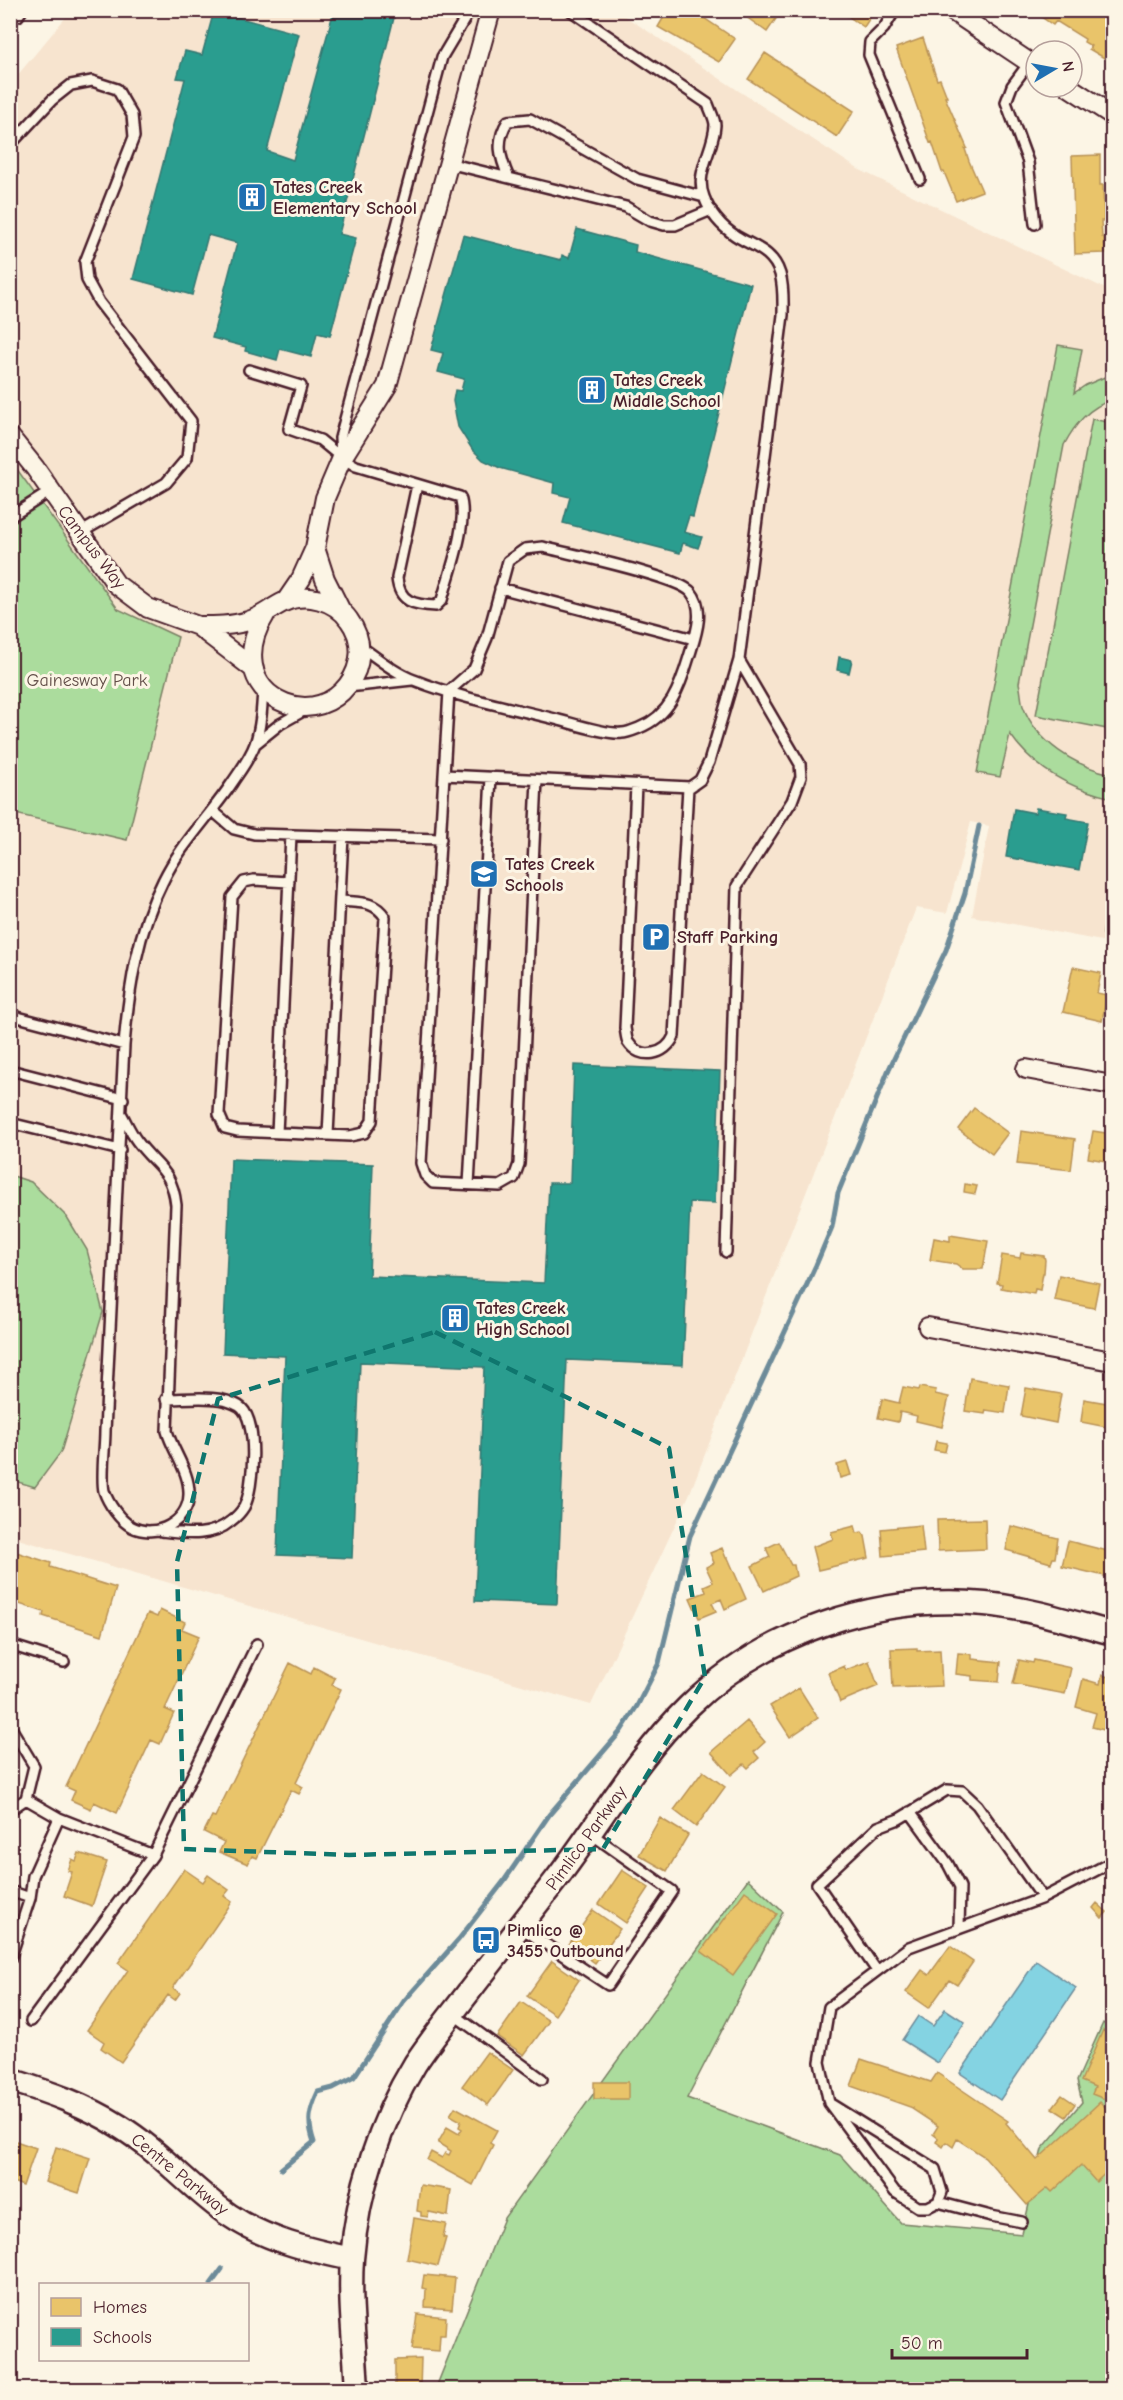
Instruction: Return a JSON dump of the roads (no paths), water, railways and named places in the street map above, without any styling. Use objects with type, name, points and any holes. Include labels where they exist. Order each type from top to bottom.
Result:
[{"type":"street","points":[[286,601],[301,579],[315,548],[325,498],[342,458],[387,386],[491,10]]},
{"type":"street","points":[[951,10],[1024,59]]},
{"type":"street","points":[[1084,97],[1113,115]]},
{"type":"street","name":"Campus Way","points":[[10,436],[116,584],[148,608],[198,626],[254,669]]},
{"type":"street","points":[[315,548],[325,579],[340,609],[353,626],[360,645],[360,660],[356,674],[338,697],[324,704],[309,707],[284,703],[263,687],[254,669],[251,655],[252,640],[265,615],[286,601],[305,597],[323,600],[340,609]]},
{"type":"street","name":"Campus Way","points":[[198,626],[233,625],[265,615]]},
{"type":"street","points":[[1026,1069],[1113,1084]]},
{"type":"street","points":[[928,1327],[1113,1361]]},
{"type":"street","name":"Pimlico Parkway","points":[[357,2390],[352,2259],[364,2190],[390,2112],[415,2065],[452,2013],[520,1927],[660,1738],[688,1708],[738,1667],[793,1636],[871,1610],[951,1602],[1018,1608],[1113,1633]]},
{"type":"street","name":"Centre Parkway","points":[[10,2080],[48,2092],[121,2127],[165,2158],[229,2215],[264,2235],[352,2259]]},
{"type":"lane","points":[[342,458],[340,438],[442,57],[470,10]]},
{"type":"lane","points":[[444,775],[688,787],[700,780],[709,762],[740,660],[783,315],[784,291],[780,272],[772,258],[762,248],[722,226],[704,197],[701,180],[715,125],[708,104],[570,10]]},
{"type":"lane","points":[[895,10],[884,28],[870,42],[869,55],[920,179]]},
{"type":"lane","points":[[1024,74],[1012,86],[1006,102],[1028,162],[1035,224]]},
{"type":"lane","points":[[10,145],[52,100],[71,85],[92,81],[117,89],[132,115],[134,137],[85,262],[87,280],[99,302],[191,421],[187,458],[166,483],[80,533]]},
{"type":"lane","points":[[509,178],[499,153],[502,129],[508,121],[530,119],[637,179],[704,197]]},
{"type":"lane","points":[[448,163],[626,207],[650,221],[664,225],[675,225],[711,210]]},
{"type":"lane","points":[[249,370],[301,386],[289,429],[320,440],[342,458],[361,468],[460,497],[463,505],[462,524],[442,600],[436,606],[406,600],[398,590],[397,578],[417,485]]},
{"type":"lane","points":[[10,517],[51,491]]},
{"type":"lane","points":[[360,645],[390,667],[413,680],[448,691],[572,724],[620,734],[641,728],[665,712],[677,689],[694,639],[699,605],[690,590],[670,580],[543,547],[525,549],[508,561],[488,638],[474,669],[448,691],[421,1163],[425,1174],[433,1183],[500,1186],[514,1178],[519,1164],[537,780]]},
{"type":"lane","points":[[501,588],[694,639]]},
{"type":"lane","points":[[726,1252],[737,886],[792,801],[801,777],[800,764],[740,660]]},
{"type":"lane","points":[[348,687],[413,680]]},
{"type":"lane","points":[[166,1399],[213,1399],[237,1404],[245,1410],[252,1434],[249,1490],[244,1508],[232,1521],[213,1532],[186,1534],[132,1527],[116,1512],[104,1490],[124,1045],[128,1000],[138,947],[163,881],[188,840],[213,811],[241,770],[255,744],[263,687]]},
{"type":"lane","points":[[255,744],[280,724],[309,707]]},
{"type":"lane","points":[[469,1185],[491,777]]},
{"type":"lane","points":[[636,785],[625,1028],[627,1041],[637,1051],[648,1053],[660,1052],[670,1045],[674,1036],[688,787]]},
{"type":"lane","points":[[213,811],[234,829],[254,834],[441,839]]},
{"type":"lane","points":[[277,1133],[291,835]]},
{"type":"lane","points":[[328,1135],[343,836]]},
{"type":"lane","points":[[289,882],[254,880],[244,882],[232,897],[219,1114],[225,1128],[237,1131],[350,1136],[364,1132],[372,1121],[385,917],[379,907],[373,904],[340,901]]},
{"type":"lane","points":[[10,1015],[124,1045]]},
{"type":"lane","points":[[10,1070],[123,1099]]},
{"type":"lane","points":[[122,1116],[137,1141],[164,1170],[174,1187],[176,1205],[166,1431],[188,1479],[189,1497],[183,1513],[172,1525],[156,1531]]},
{"type":"lane","points":[[10,1123],[120,1150]]},
{"type":"lane","points":[[31,2022],[153,1855],[256,1644]]},
{"type":"lane","points":[[10,1645],[64,1662]]},
{"type":"lane","points":[[10,1726],[34,1766],[26,1799],[10,1810]]},
{"type":"lane","points":[[877,1971],[817,1884],[878,1827],[898,1820],[947,1790],[962,1791],[977,1805],[1042,1898]]},
{"type":"lane","points":[[26,1799],[59,1818],[153,1855]]},
{"type":"lane","points":[[910,1812],[948,1864],[960,1887],[959,1928]]},
{"type":"lane","points":[[10,1959],[30,1899],[33,1876],[59,1818]]},
{"type":"lane","points":[[520,1927],[608,1985],[672,1891],[590,1833]]},
{"type":"lane","points":[[1022,2222],[938,2202],[928,2207],[918,2207],[895,2192],[829,2103],[820,2062],[830,2007],[909,1947],[1042,1898],[1113,1862]]},
{"type":"lane","points":[[10,1891],[30,1899]]},
{"type":"lane","points":[[452,2013],[542,2079]]},
{"type":"lane","points":[[829,2103],[935,2169],[942,2192],[938,2202]]},
{"type":"water","points":[[1036,1961],[1076,1988],[1000,2100],[960,2073]]},
{"type":"water","points":[[945,2009],[965,2022],[938,2063],[902,2040],[918,2016],[933,2026]]},
{"type":"waterway","points":[[281,2169],[314,2142],[310,2117],[318,2092],[333,2088],[354,2077],[404,2001],[459,1939],[504,1881],[549,1815],[621,1731],[637,1706],[659,1663],[690,1536],[816,1265],[832,1227],[838,1193],[889,1069],[946,950],[965,893],[979,826]]},
{"type":"waterway","points":[[212,2283],[222,2269]]},
{"type":"place","name":"Tates Creek Elementary School","points":[[252,197]]},
{"type":"place","name":"Tates Creek Middle School","points":[[592,390]]},
{"type":"place","name":"Tates Creek Schools","points":[[484,874]]},
{"type":"place","name":"Staff Parking","points":[[656,937]]},
{"type":"place","name":"Tates Creek High School","points":[[455,1318]]},
{"type":"place","name":"Pimlico @ 3455 Outbound","points":[[486,1940]]},
{"type":"park label","name":"Gainesway Park","points":[[87,680]]}]
